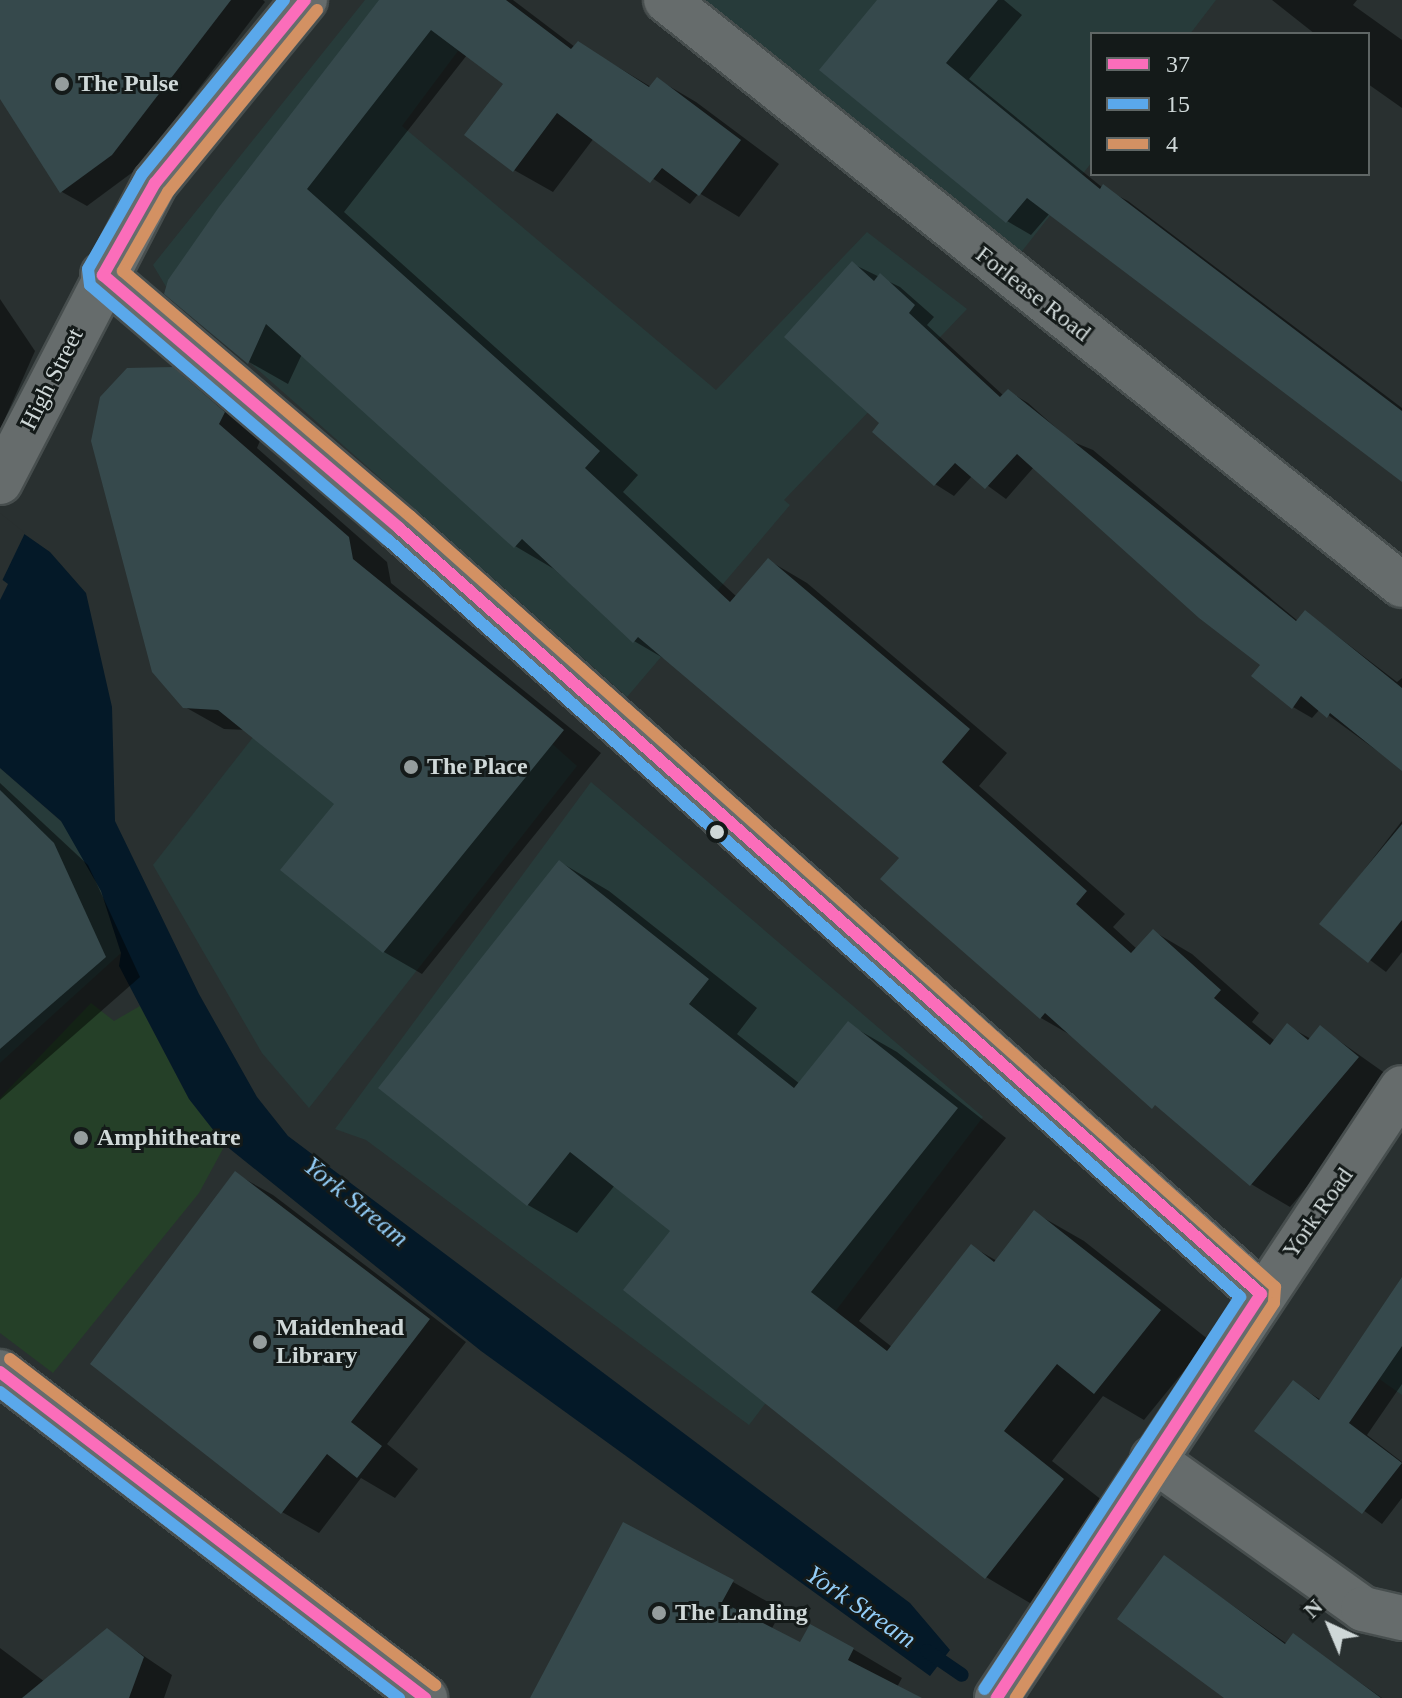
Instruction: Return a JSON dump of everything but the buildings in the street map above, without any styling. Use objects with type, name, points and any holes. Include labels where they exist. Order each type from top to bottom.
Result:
[{"type":"street","name":"High Street","points":[[0,482],[103,275],[155,183],[305,0]]},
{"type":"street","name":"Forlease Road","points":[[666,0],[1402,585]]},
{"type":"street","points":[[103,275],[399,528],[1261,1294]]},
{"type":"street","name":"York Road","points":[[997,1698],[1261,1294],[1402,1088]]},
{"type":"street","points":[[0,1372],[425,1698]]},
{"type":"street","points":[[1153,1459],[1363,1609],[1402,1618]]},
{"type":"shaded area","points":[[365,0],[496,0],[402,126],[716,390],[867,232],[967,309],[784,500],[790,505],[627,697],[168,290],[153,265]]},
{"type":"shaded area","points":[[703,0],[1216,0],[1192,32],[1090,32],[1090,165],[1019,255]]},
{"type":"shaded area","points":[[373,584],[577,766],[309,1108],[262,1053],[153,865]]},
{"type":"shaded area","points":[[0,768],[64,824],[101,891],[121,953],[0,1063]]},
{"type":"shaded area","points":[[591,782],[983,1117],[749,1425],[366,1140],[335,1129]]},
{"type":"shaded area","points":[[1402,1281],[1402,1395],[1348,1357]]},
{"type":"green space","points":[[91,1003],[114,1021],[140,1006],[189,1099],[225,1145],[199,1193],[53,1373],[0,1333],[0,1098]]},
{"type":"water","name":"York Stream","points":[[0,517],[50,552],[86,593],[112,707],[115,821],[199,994],[257,1097],[288,1136],[910,1603],[950,1650],[930,1676],[481,1351],[225,1145],[189,1099],[119,966],[121,953],[101,891],[61,821],[0,768],[0,600],[8,584],[0,578]]},
{"type":"pier","points":[[0,513],[25,533],[1,583],[0,583]]},
{"type":"waterway","name":"York Stream","points":[[927,1651],[962,1675]]},
{"type":"transit line","name":"15","points":[[284,0],[142,174],[88,269],[90,285],[388,540],[1240,1297],[984,1689]]},
{"type":"transit line","name":"37","points":[[305,0],[155,183],[103,275],[399,528],[1261,1294],[997,1698]]},
{"type":"transit line","name":"4","points":[[317,10],[168,192],[123,271],[410,516],[1275,1287],[1274,1303],[1016,1698]]},
{"type":"transit line","name":"4","points":[[10,1359],[435,1685]]},
{"type":"transit line","name":"37","points":[[0,1372],[425,1698]]},
{"type":"transit line","name":"15","points":[[0,1392],[399,1698]]},
{"type":"place","name":"The Pulse","points":[[62,84]]},
{"type":"place","name":"The Place","points":[[411,767]]},
{"type":"place","name":"Amphitheatre","points":[[81,1138]]},
{"type":"place","name":"Maidenhead Library","points":[[260,1342]]},
{"type":"place","name":"The Landing","points":[[659,1613]]}]
